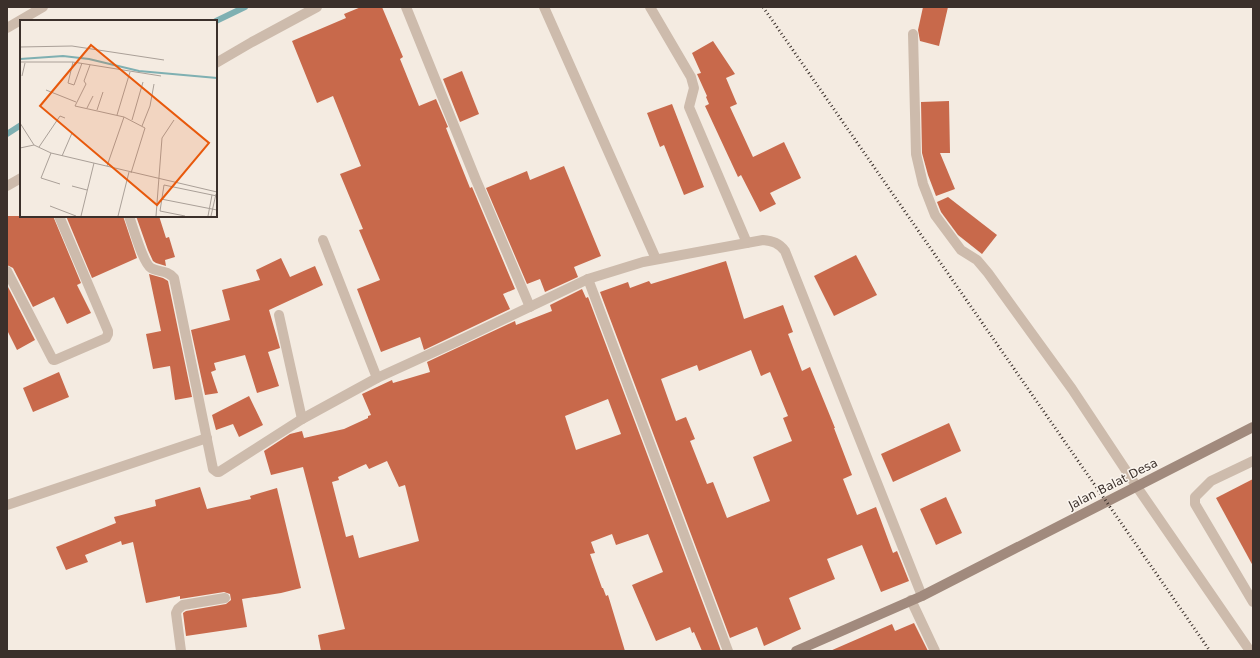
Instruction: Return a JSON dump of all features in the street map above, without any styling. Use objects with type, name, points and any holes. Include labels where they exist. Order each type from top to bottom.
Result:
[{"type":"street","points":[[21,20],[43,7]]},
{"type":"street","points":[[217,62],[317,7]]},
{"type":"street","points":[[406,7],[476,180],[530,306]]},
{"type":"street","points":[[544,7],[656,259]]},
{"type":"street","points":[[650,7],[691,77],[694,88],[689,107],[747,243]]},
{"type":"street","points":[[7,28],[20,20]]},
{"type":"street","points":[[913,34],[916,154],[923,184],[936,215],[961,250],[978,260],[988,273],[1072,390],[1250,651]]},
{"type":"street","points":[[7,186],[20,179]]},
{"type":"street","points":[[7,271],[52,360],[106,338],[108,331],[59,217]]},
{"type":"street","points":[[129,217],[146,263],[152,269],[167,272],[174,278],[213,469],[217,472],[302,419],[377,378],[588,279],[656,259],[763,240],[772,241],[781,245],[922,596]]},
{"type":"street","points":[[323,240],[377,378]]},
{"type":"street","points":[[588,279],[728,651]]},
{"type":"street","points":[[279,314],[302,419]]},
{"type":"street","name":"Jalan Balat Desa","points":[[796,651],[922,596],[1253,427]]},
{"type":"street","points":[[7,505],[207,438]]},
{"type":"street","points":[[1252,599],[1195,504],[1195,497],[1210,481],[1253,461]]},
{"type":"street","points":[[181,651],[176,614],[178,609],[183,606],[225,598]]},
{"type":"street","points":[[911,600],[934,651]]},
{"type":"building","points":[[361,7],[382,7],[403,57],[400,59],[419,106],[436,99],[448,127],[446,128],[470,188],[472,187],[515,289],[503,294],[510,309],[424,350],[420,337],[381,352],[357,289],[380,280],[359,230],[363,229],[340,174],[361,166],[333,96],[317,103],[292,41],[346,18],[344,14]]},
{"type":"building","points":[[923,7],[948,7],[939,46],[920,41],[918,30]]},
{"type":"building","points":[[713,41],[735,74],[726,78],[737,104],[730,107],[753,157],[784,142],[801,178],[770,193],[776,204],[760,212],[741,175],[738,177],[705,106],[709,104],[697,74],[701,73],[692,53]]},
{"type":"building","points":[[462,71],[479,114],[460,122],[443,79]]},
{"type":"building","points":[[949,101],[950,153],[940,153],[955,189],[936,196],[922,153],[921,102]]},
{"type":"building","points":[[672,104],[704,187],[684,195],[664,145],[660,147],[647,113]]},
{"type":"building","points":[[564,166],[601,256],[574,267],[578,277],[545,292],[540,279],[527,284],[486,188],[527,171],[530,180]]},
{"type":"building","points":[[948,197],[997,235],[982,254],[958,235],[941,212],[937,202]]},
{"type":"building","points":[[7,216],[53,217],[81,283],[77,285],[91,313],[67,324],[54,297],[33,307],[13,268],[7,265]]},
{"type":"building","points":[[66,217],[123,217],[137,258],[92,278]]},
{"type":"building","points":[[136,217],[159,217],[166,238],[169,237],[175,257],[165,260],[166,266],[153,261]]},
{"type":"building","points":[[856,255],[877,295],[834,316],[814,276]]},
{"type":"building","points":[[281,258],[290,277],[315,266],[323,285],[269,310],[280,348],[268,352],[279,386],[257,393],[245,355],[214,363],[216,370],[211,372],[218,393],[205,395],[191,330],[230,320],[222,290],[260,280],[256,270]]},
{"type":"building","points":[[726,261],[744,319],[783,305],[793,332],[788,334],[802,371],[810,367],[852,475],[843,479],[857,515],[876,507],[893,553],[897,551],[909,581],[881,592],[862,545],[827,559],[835,579],[789,598],[801,629],[764,646],[757,627],[730,638],[600,292],[628,282],[630,288],[649,281],[651,284]],"holes":[[[751,350],[761,376],[770,372],[788,416],[783,418],[792,441],[753,457],[770,501],[727,518],[713,482],[707,484],[690,441],[695,439],[686,417],[676,421],[661,379],[697,365],[699,371]]]},
{"type":"building","points":[[149,274],[168,281],[192,397],[175,400],[170,366],[153,369],[146,334],[161,331]]},
{"type":"building","points":[[7,285],[35,340],[17,350],[7,330]]},
{"type":"building","points":[[582,289],[586,298],[588,297],[721,651],[702,651],[694,632],[692,633],[690,627],[656,641],[632,585],[663,572],[648,534],[616,545],[612,534],[591,542],[595,553],[590,554],[602,588],[606,596],[608,595],[625,651],[321,651],[318,635],[345,629],[303,467],[271,475],[264,451],[290,434],[302,431],[304,438],[344,429],[368,418],[368,416],[371,415],[362,394],[392,380],[393,383],[430,372],[427,362],[515,321],[516,325],[552,311],[550,305]],"holes":[[[608,399],[621,434],[576,450],[565,416]],[[387,461],[399,487],[405,485],[419,541],[359,558],[353,535],[346,537],[332,482],[339,480],[338,477],[366,464],[369,469]]]},
{"type":"building","points":[[59,372],[69,397],[33,412],[23,388]]},
{"type":"building","points":[[249,396],[263,425],[239,437],[233,424],[216,430],[212,415]]},
{"type":"building","points":[[949,423],[961,451],[893,482],[881,454]]},
{"type":"building","points":[[1253,479],[1253,566],[1216,498]]},
{"type":"building","points":[[200,487],[207,509],[251,499],[250,496],[277,488],[301,588],[281,593],[242,599],[247,627],[186,636],[183,613],[186,611],[226,604],[231,600],[230,594],[224,592],[180,599],[180,596],[146,603],[133,542],[122,545],[121,541],[85,555],[88,562],[66,570],[56,547],[116,523],[114,517],[156,506],[155,500]]},
{"type":"building","points":[[946,497],[962,533],[936,545],[920,509]]},
{"type":"building","points":[[914,623],[928,651],[830,651],[892,624],[895,631]]},
{"type":"waterway","points":[[217,21],[245,7]]},
{"type":"waterway","points":[[7,134],[20,126]]},
{"type":"railway","points":[[763,7],[1210,651]]}]
